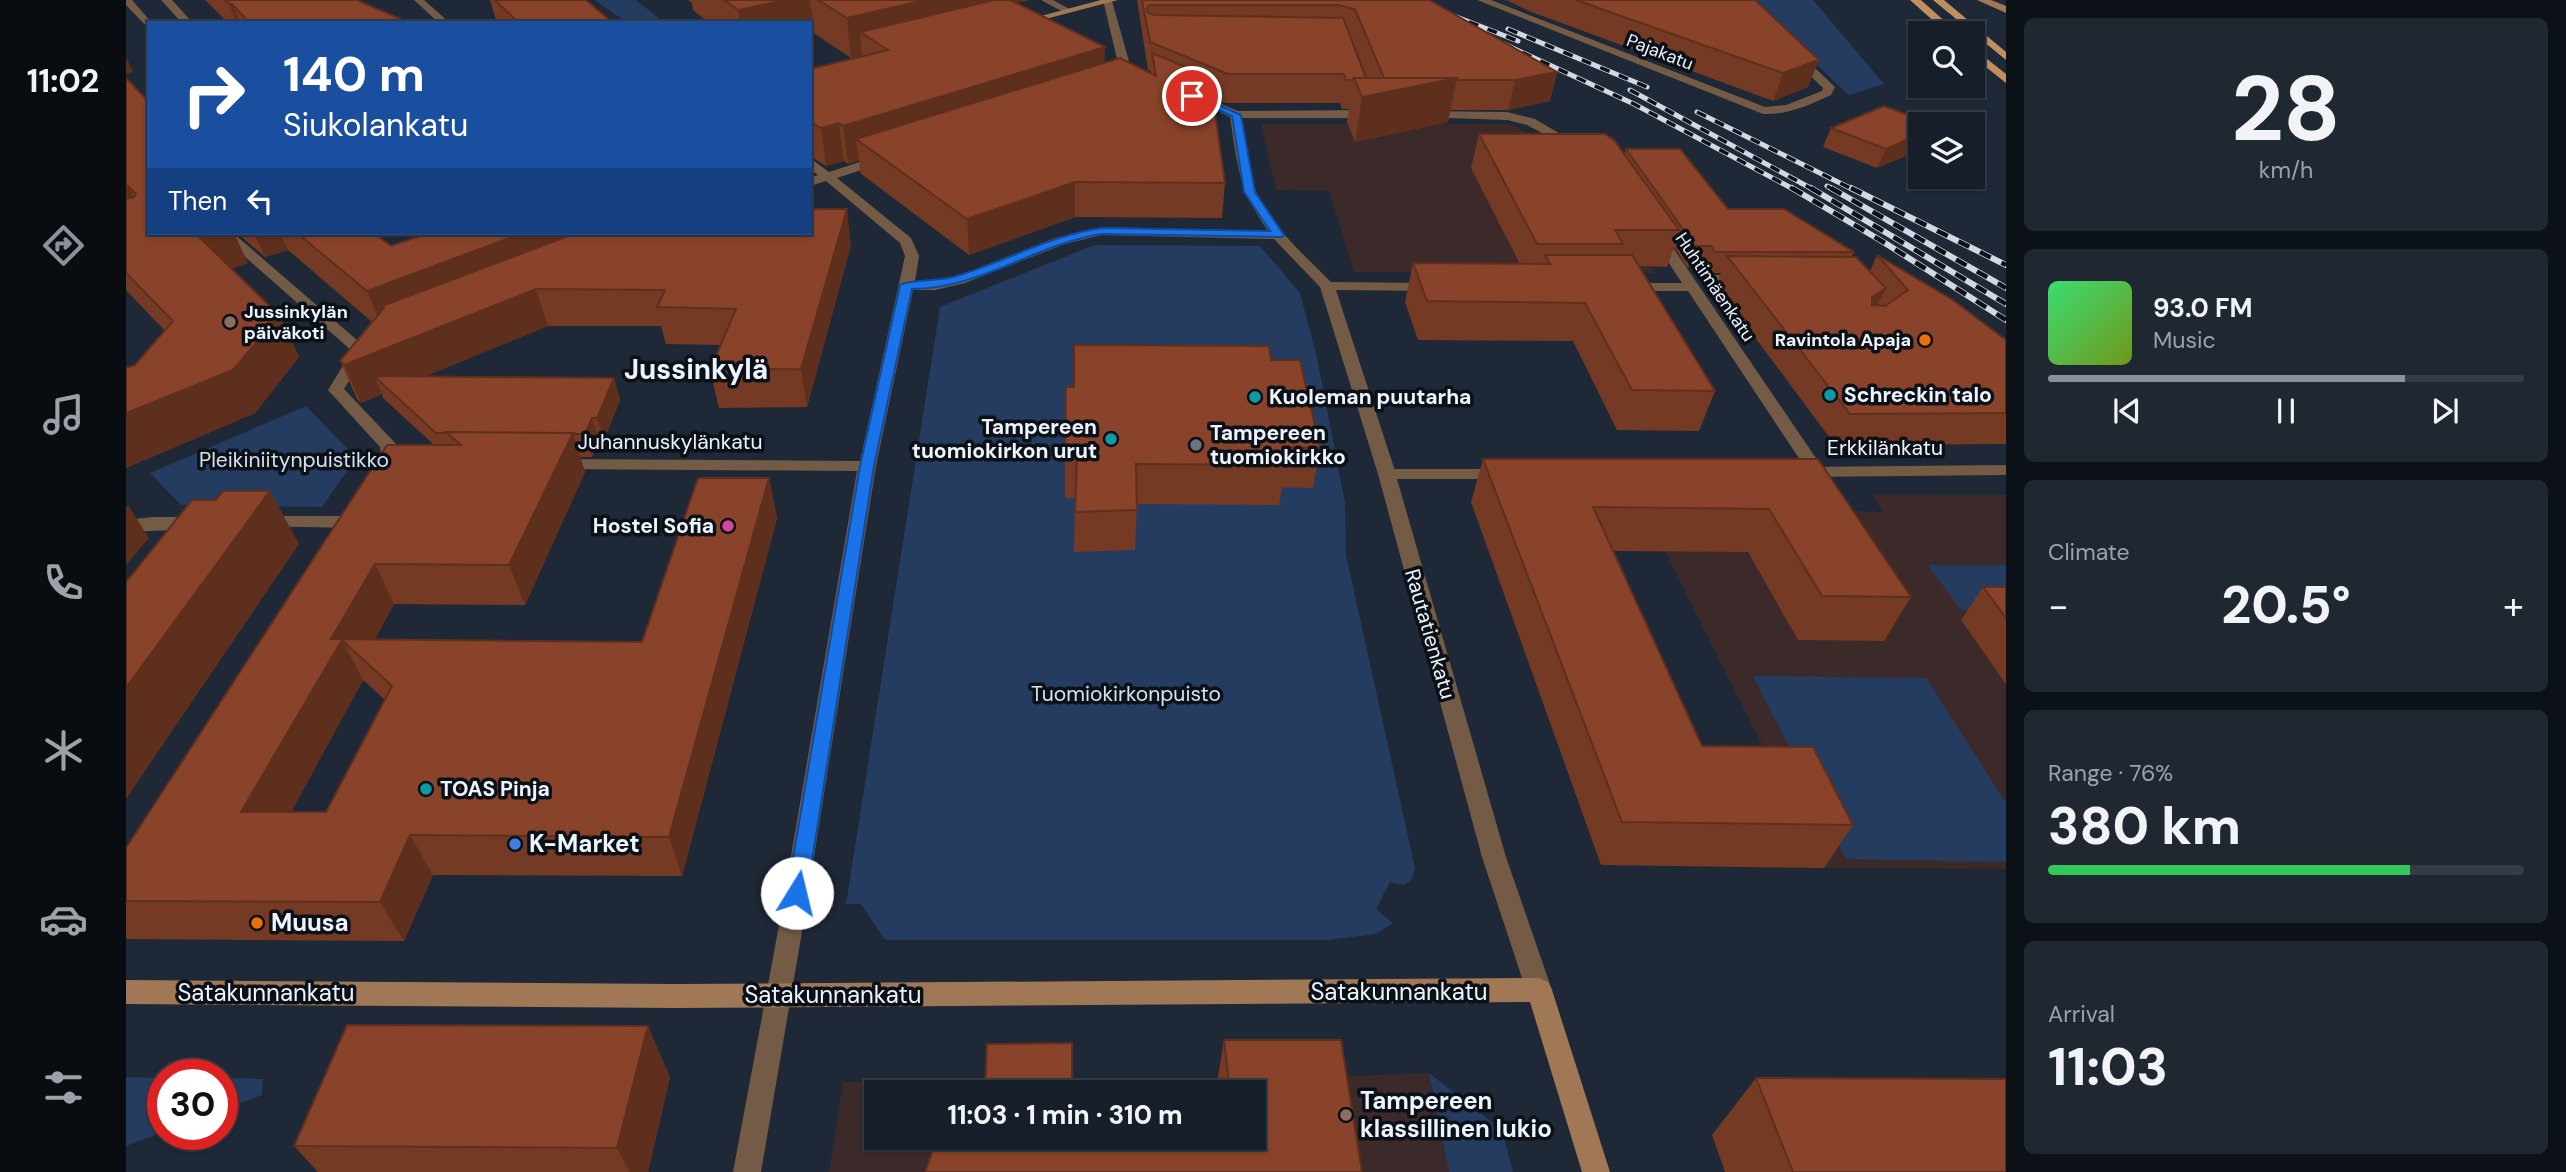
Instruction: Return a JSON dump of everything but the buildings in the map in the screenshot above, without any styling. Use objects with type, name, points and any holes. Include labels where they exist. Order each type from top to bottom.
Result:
[{"type":"main road","points":[[1915,0],[1939,21]]},
{"type":"main road","points":[[1938,0],[1994,48],[2006,55]]},
{"type":"main road","points":[[1982,0],[2006,10]]},
{"type":"main road","points":[[1007,26],[1110,1]]},
{"type":"main road","points":[[1985,61],[2006,80]]},
{"type":"main road","name":"Satakunnankatu","points":[[126,992],[779,996],[1539,990]]},
{"type":"main road","name":"Rautatienkatu","points":[[1539,990],[1596,1172]]},
{"type":"street","points":[[127,0],[147,24]]},
{"type":"street","points":[[166,0],[186,21]]},
{"type":"street","name":"Pajakatu","points":[[1482,0],[1763,110],[1776,112],[1827,93],[1829,88],[1785,45]]},
{"type":"street","points":[[1110,1],[1125,67],[1125,82]]},
{"type":"street","points":[[1125,67],[1150,78]]},
{"type":"street","points":[[1175,88],[1236,115],[1376,111]]},
{"type":"street","name":"Rautatienkatu","points":[[1236,115],[1250,192],[1278,235],[1327,286],[1387,474],[1494,857],[1539,990]]},
{"type":"street","points":[[1413,115],[1507,116],[1531,122],[1588,153]]},
{"type":"street","points":[[819,179],[894,155]]},
{"type":"street","points":[[747,1172],[867,466],[912,256],[905,242],[819,179]]},
{"type":"street","name":"Huhtimäenkatu","points":[[1648,223],[1816,471]]},
{"type":"street","points":[[906,285],[938,285],[975,274],[1079,234],[1102,231],[1278,235]]},
{"type":"street","points":[[227,235],[366,348],[336,390],[389,446],[391,467]]},
{"type":"street","points":[[1327,286],[1448,287]]},
{"type":"street","points":[[1612,287],[1693,287]]},
{"type":"street","name":"Juhannuskylänkatu","points":[[539,464],[867,466]]},
{"type":"street","name":"Erkkilänkatu","points":[[1778,472],[2006,470]]},
{"type":"street","points":[[1387,474],[1518,474]]},
{"type":"street","points":[[337,545],[363,503]]},
{"type":"street","points":[[126,526],[222,522]]},
{"type":"street","points":[[249,522],[351,522]]},
{"type":"lane","points":[[419,0],[444,21]]},
{"type":"lane","points":[[1046,0],[1068,11]]},
{"type":"lane","points":[[1708,279],[1750,279]]},
{"type":"shaded area","points":[[1261,124],[1507,124],[1516,127],[1584,163],[1654,273],[1354,272],[1329,191],[1276,190]]},
{"type":"shaded area","points":[[1872,495],[2006,495],[2006,869],[1824,868],[1640,502],[1883,512]]},
{"type":"shaded area","name":"Tampereen klassillinen lukio","points":[[1429,1073],[1449,1172],[829,1172],[843,1082],[864,1082],[864,1150],[1266,1150],[1266,1080],[1038,1080],[1330,1077]]},
{"type":"green space","points":[[595,0],[636,0],[662,21],[624,21]]},
{"type":"green space","points":[[1747,0],[1813,0],[1884,84],[1849,95]]},
{"type":"green space","name":"Tuomiokirkonpuisto","points":[[1095,245],[1260,246],[1300,293],[1317,358],[1345,503],[1346,555],[1415,868],[1412,879],[1404,885],[1390,882],[1376,909],[1393,923],[1376,934],[1327,940],[885,940],[861,904],[846,904],[940,307]]},
{"type":"green space","name":"Pleikiniitynpuistikko","points":[[306,406],[356,458],[322,507],[181,505],[150,473]]},
{"type":"green space","points":[[1928,565],[2006,565],[2006,610],[1961,610]]},
{"type":"green space","points":[[1753,676],[1926,678],[2006,803],[2006,862],[1846,859]]},
{"type":"green space","points":[[1429,1073],[1502,1130],[1513,1172],[1449,1172]]},
{"type":"green space","points":[[126,1077],[147,1078],[147,1138],[126,1146]]},
{"type":"green space","points":[[238,1078],[263,1079],[262,1095],[238,1104]]},
{"type":"railway","points":[[1413,0],[1518,41]]},
{"type":"railway","points":[[1508,29],[1647,87]]},
{"type":"railway","points":[[1504,44],[1634,104],[1795,190]]},
{"type":"railway","points":[[1630,90],[1814,190]]},
{"type":"railway","points":[[1697,112],[1854,190]]},
{"type":"railway","points":[[1827,186],[1834,190]]},
{"type":"railway","points":[[1792,188],[2006,320]]},
{"type":"railway","points":[[1811,188],[2006,304]]},
{"type":"railway","points":[[1831,188],[2006,288]]},
{"type":"railway","points":[[1851,188],[2006,265]]},
{"type":"place","name":"Jussinkylän päiväkoti","points":[[230,322]]},
{"type":"place","name":"Ravintola Apaja","points":[[1925,340]]},
{"type":"place","name":"Schreckin talo","points":[[1830,395]]},
{"type":"place","name":"Kuoleman puutarha","points":[[1255,397]]},
{"type":"place","name":"Tampereen tuomiokirkon urut","points":[[1111,439]]},
{"type":"place","name":"Tampereen tuomiokirkko","points":[[1196,445]]},
{"type":"place","name":"Hostel Sofia","points":[[728,526]]},
{"type":"place","name":"TOAS Pinja","points":[[426,789]]},
{"type":"place","name":"K-Market","points":[[515,844]]},
{"type":"place","name":"Muusa","points":[[257,923]]},
{"type":"place","name":"Tampereen klassillinen lukio","points":[[1346,1115]]},
{"type":"district","name":"Jussinkylä","points":[[696,369]]},
{"type":"route","points":[[797,893],[867,466],[906,285],[938,285],[975,274],[1079,234],[1102,231],[1278,235],[1250,192],[1236,115],[1192,96]]}]
